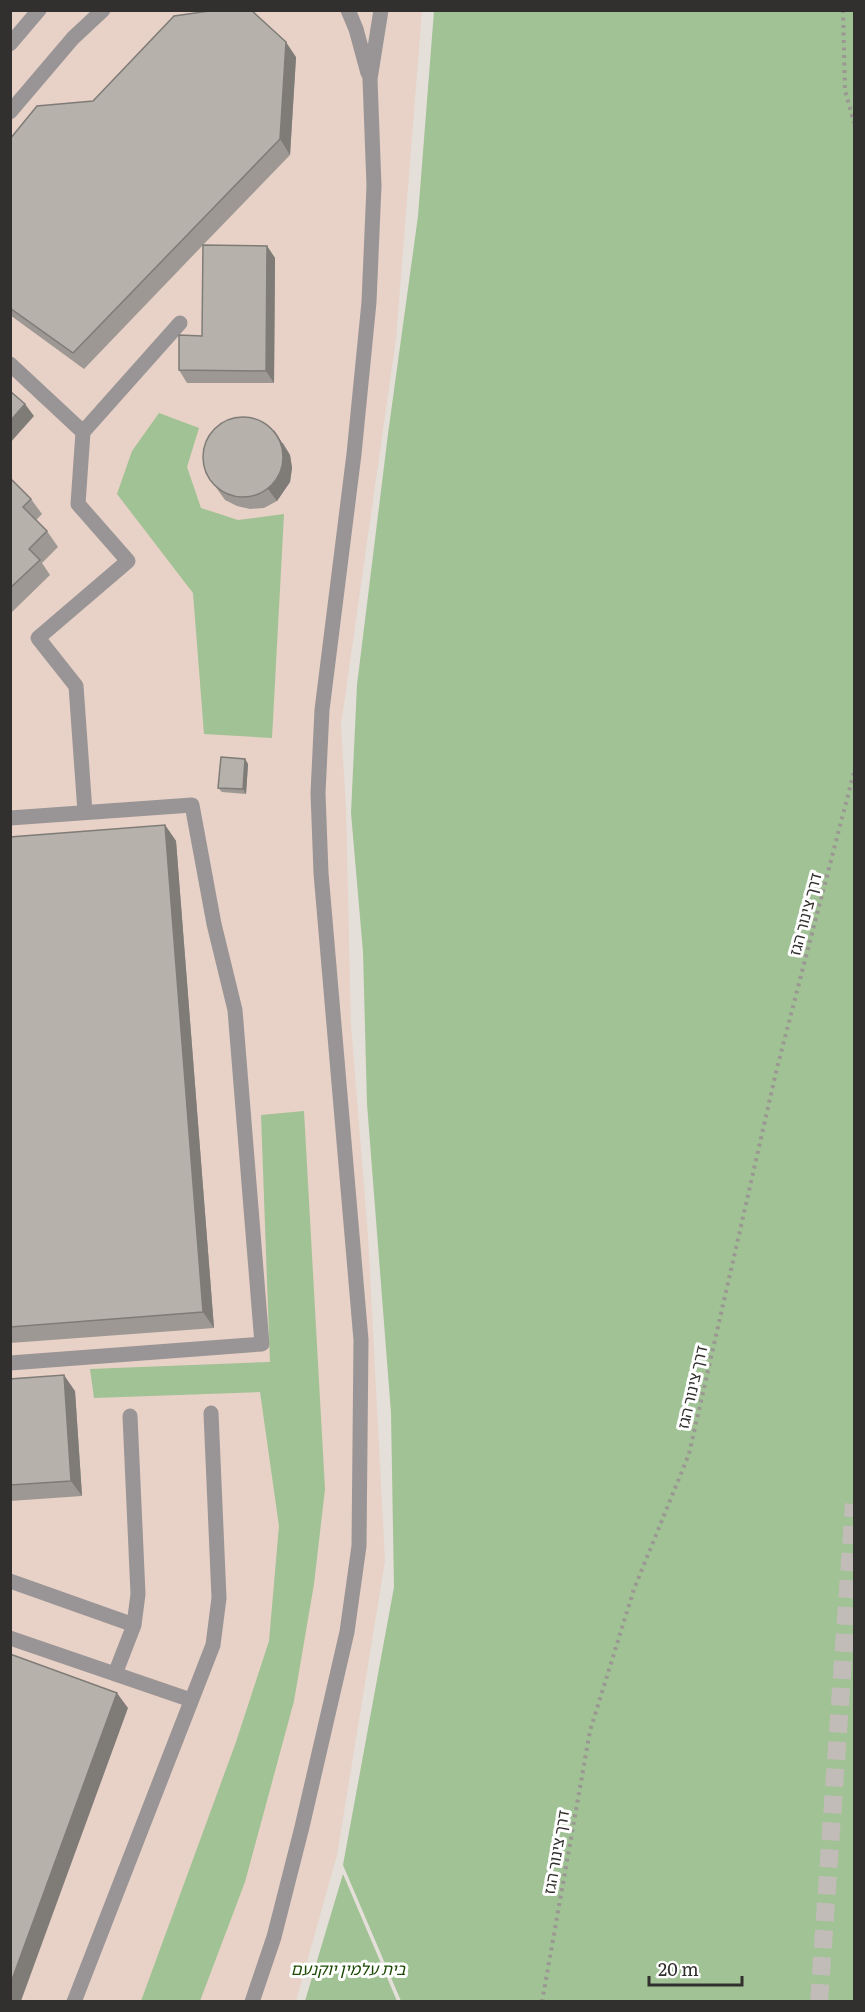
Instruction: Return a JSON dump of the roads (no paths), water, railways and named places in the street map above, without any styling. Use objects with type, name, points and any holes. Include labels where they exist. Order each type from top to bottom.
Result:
[{"type":"street","points":[[10,44],[39,10]]},
{"type":"street","points":[[10,112],[74,38],[103,10]]},
{"type":"street","points":[[348,10],[356,29],[370,79]]},
{"type":"street","points":[[252,2001],[274,1937],[302,1827],[347,1632],[359,1546],[361,1340],[322,885],[318,793],[322,710],[354,454],[369,302],[374,186],[370,79],[381,10]]},
{"type":"street","points":[[85,812],[76,686],[38,638],[128,561],[78,504],[83,432],[180,323]]},
{"type":"street","points":[[10,364],[83,432]]},
{"type":"street","points":[[10,818],[192,805],[214,924],[235,1010],[262,1344],[10,1363]]},
{"type":"street","points":[[74,2001],[213,1645],[219,1598],[211,1413]]},
{"type":"street","points":[[115,1674],[134,1625],[138,1594],[130,1416]]},
{"type":"street","points":[[10,1581],[134,1625]]},
{"type":"street","points":[[10,1638],[191,1700]]},
{"type":"tunnel","points":[[819,2002],[854,1504]]},
{"type":"park label","name":"בית עלמין יוקנעם","points":[[348,1969]]}]
